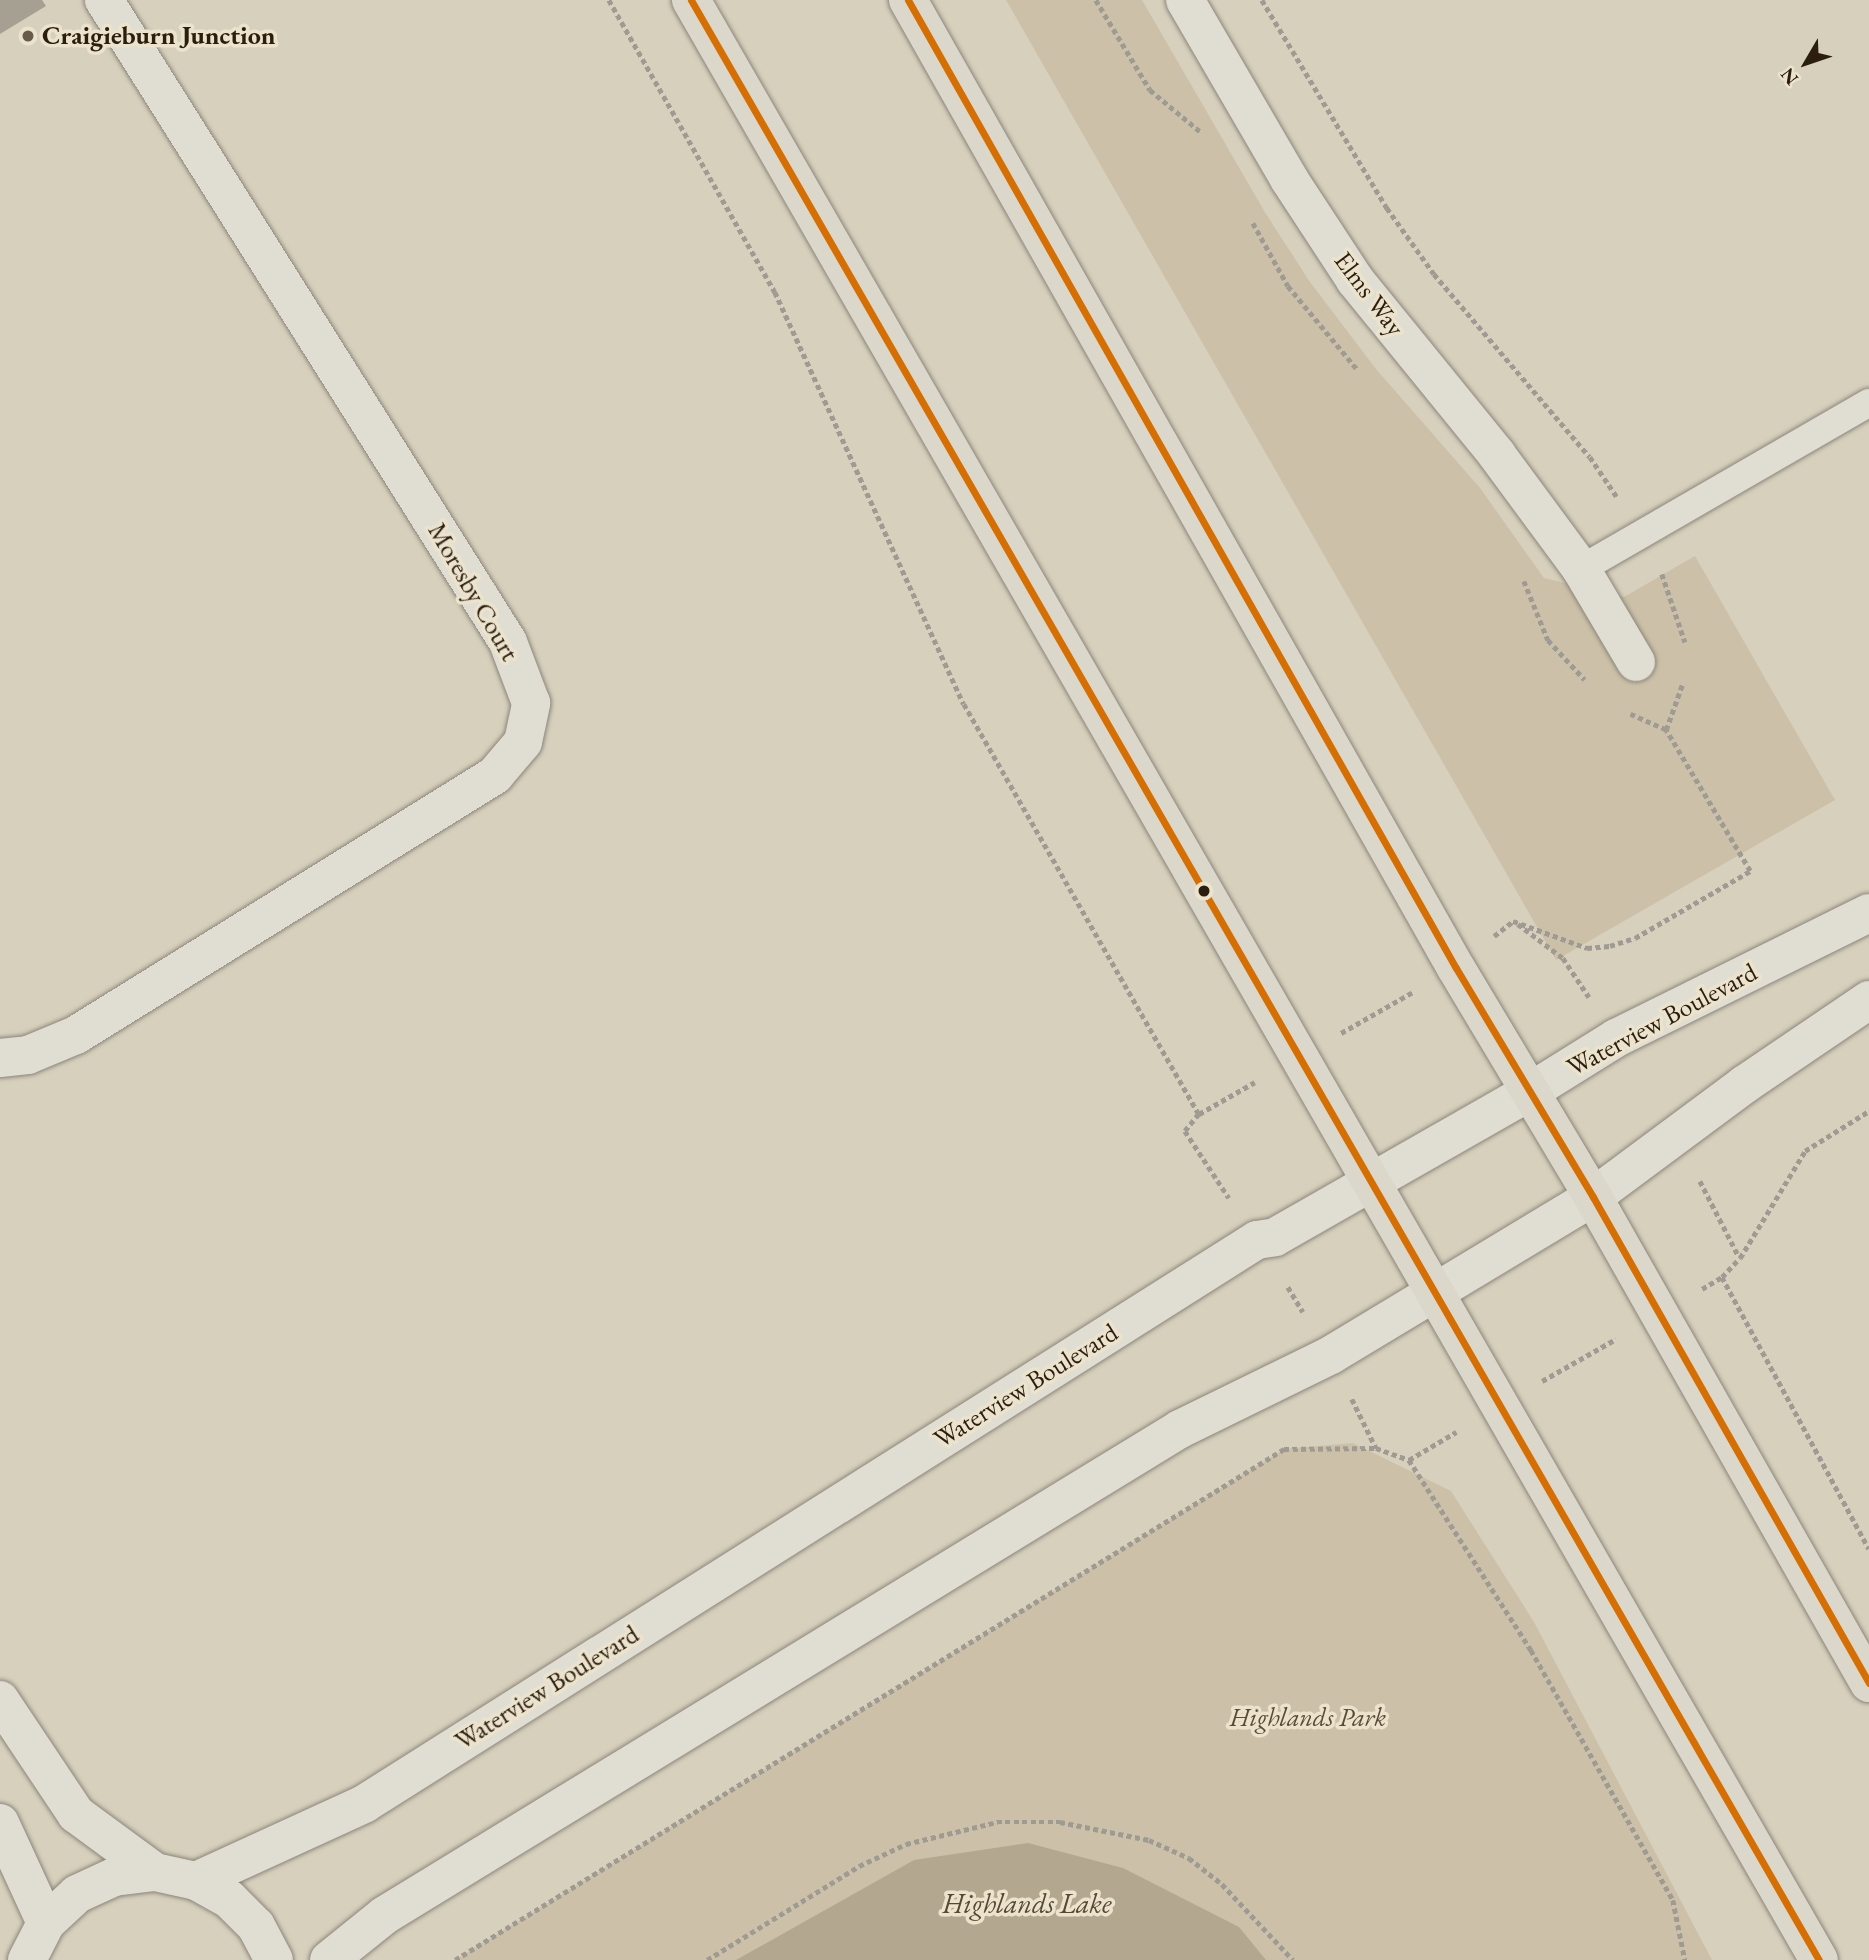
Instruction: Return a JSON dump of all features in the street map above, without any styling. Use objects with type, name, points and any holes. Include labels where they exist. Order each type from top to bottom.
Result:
[{"type":"main road","points":[[691,0],[1819,1960]]},
{"type":"main road","points":[[908,0],[1456,968],[1593,1197],[1657,1315],[1869,1683]]},
{"type":"street","name":"Moresby Court","points":[[0,1058],[28,1055],[76,1035],[495,775],[523,742],[531,703],[508,642],[104,0]]},
{"type":"street","name":"Elms Way","points":[[1185,0],[1289,179],[1355,280],[1497,455],[1580,569],[1636,662]]},
{"type":"street","name":"Waterview Boulevard","points":[[196,1881],[364,1804],[1257,1240],[1275,1237],[1371,1179],[1531,1091],[1616,1038],[1869,913]]},
{"type":"street","points":[[329,1960],[385,1915],[1156,1444],[1331,1355],[1593,1197],[1745,1084],[1869,1000]]},
{"type":"street","points":[[0,1700],[76,1814],[155,1872]]},
{"type":"street","points":[[0,1824],[46,1923]]},
{"type":"street","points":[[27,1960],[46,1923],[77,1894],[114,1877],[155,1872],[196,1881],[229,1899],[247,1917],[274,1960]]},
{"type":"lane","points":[[1580,569],[1869,403]]},
{"type":"path","points":[[609,0],[775,292],[964,704],[1199,1114]]},
{"type":"path","points":[[1262,0],[1387,208],[1434,274],[1590,457],[1641,535],[1678,612],[1687,651]]},
{"type":"path","points":[[1377,1448],[1331,1355],[1185,1131],[1199,1114],[1456,968],[1513,920],[1587,948],[1622,942],[1750,871],[1666,730],[1681,694],[1684,672]]},
{"type":"path","points":[[1409,1460],[1721,1277],[1740,1258],[1805,1152],[1869,1111]]},
{"type":"path","points":[[1721,1277],[1869,1549]]},
{"type":"path","points":[[455,1960],[1284,1448],[1377,1448],[1409,1460],[1531,1650],[1650,1856],[1673,1900],[1685,1960]]},
{"type":"path","points":[[707,1960],[859,1866],[906,1844],[997,1822],[1060,1822],[1149,1840],[1189,1858],[1222,1884],[1293,1960]]},
{"type":"green space","points":[[1006,0],[1142,0],[1266,214],[1310,282],[1376,369],[1480,488],[1544,578],[1624,597],[1695,556],[1835,800],[1556,960]]},
{"type":"green space","name":"Highlands Park","points":[[1353,1443],[1451,1491],[1534,1622],[1712,1960],[455,1960],[1284,1449]]},
{"type":"water","name":"Highlands Lake","points":[[1028,1843],[1123,1868],[1239,1927],[1266,1960],[736,1960],[914,1860]]},
{"type":"building","points":[[0,0],[42,0],[46,6],[0,34]]},
{"type":"transit line","points":[[691,0],[1819,1960]]},
{"type":"transit line","points":[[908,0],[1456,968],[1593,1197],[1869,1683]]},
{"type":"place","name":"Craigieburn Junction","points":[[28,36]]}]
